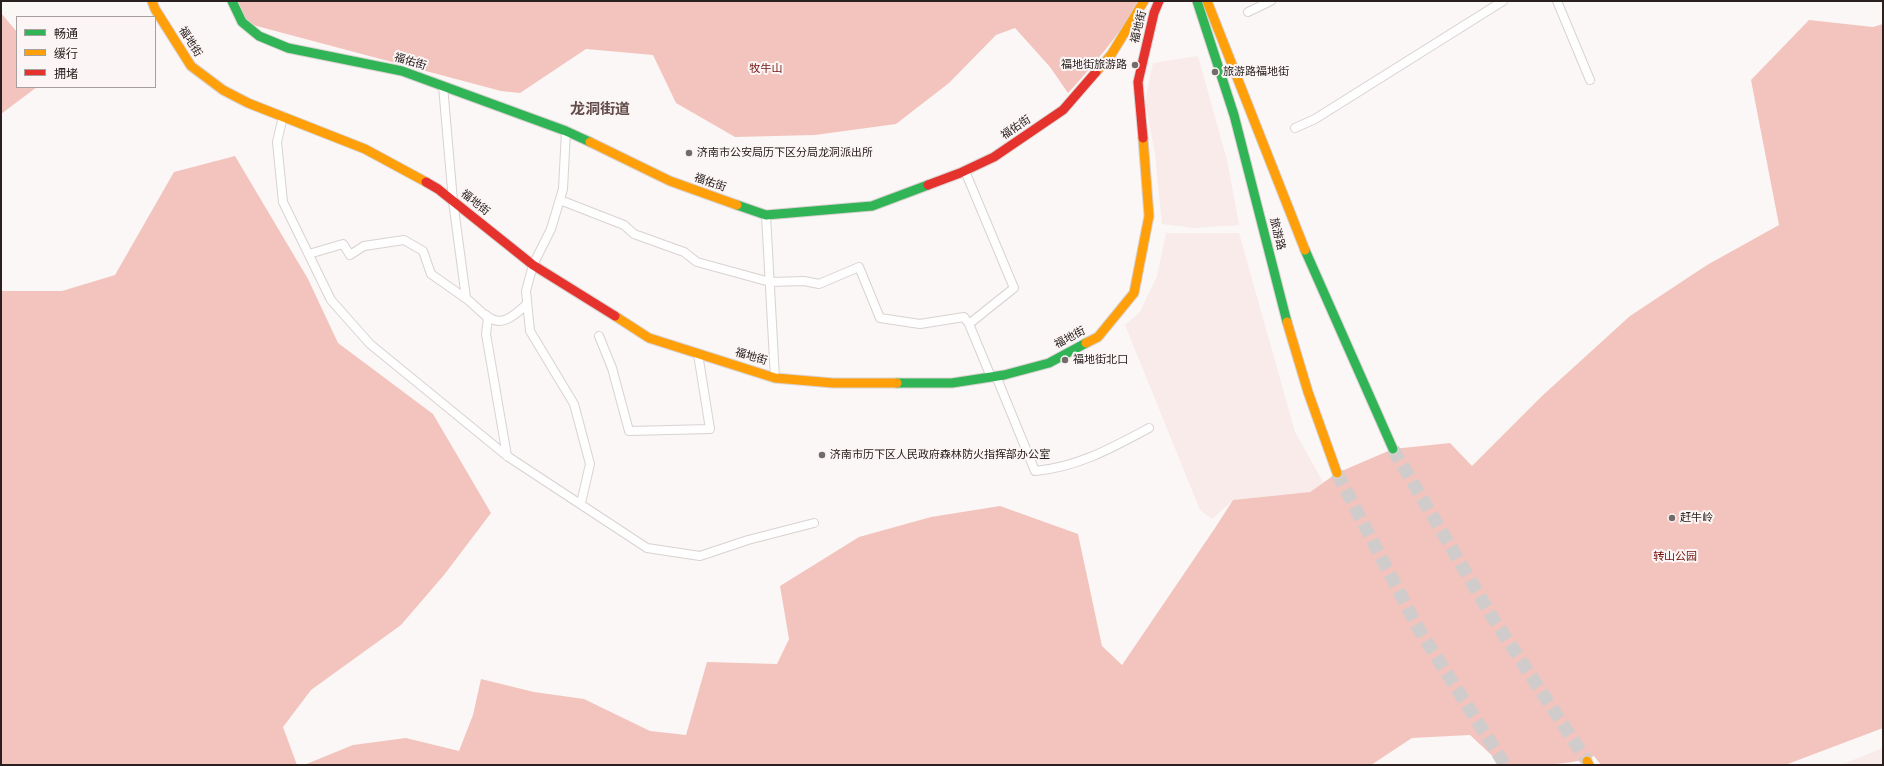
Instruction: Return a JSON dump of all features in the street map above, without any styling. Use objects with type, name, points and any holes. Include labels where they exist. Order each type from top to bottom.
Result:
[{"type":"street","name":"福地街","points":[[152,1],[155,9],[190,66],[224,90],[248,103],[365,149],[438,189],[533,265],[649,338],[775,378],[833,383],[952,383],[994,376],[1049,363],[1098,337],[1134,293],[1149,216],[1138,82],[1154,13],[1159,1]]},
{"type":"street","name":"福佑街","points":[[232,1],[242,22],[259,36],[288,48],[396,69],[566,131],[670,181],[766,215],[872,206],[965,171],[994,157],[1063,110],[1112,55],[1144,1]]},
{"type":"street","name":"旅游路","points":[[1196,1],[1215,49],[1246,156],[1288,325],[1312,403],[1337,473]]},
{"type":"street","name":"旅游路","points":[[1208,1],[1313,270],[1393,449]]},
{"type":"street","points":[[1248,12],[1271,1]]},
{"type":"street","points":[[1295,128],[1315,119],[1503,1]]},
{"type":"street","points":[[1557,1],[1590,80]]},
{"type":"street","points":[[443,86],[453,201],[466,298]]},
{"type":"street","points":[[283,116],[277,142],[283,202],[331,300],[370,344],[507,456],[581,503],[646,548],[700,556],[748,540],[814,523]]},
{"type":"street","points":[[566,131],[563,189],[552,229],[533,265],[526,291],[530,331],[574,404],[590,464],[581,503]]},
{"type":"street","points":[[965,171],[1014,288],[969,324]]},
{"type":"street","points":[[560,200],[624,225],[634,234],[684,252],[697,262],[770,282],[804,281],[819,284],[859,267],[880,318],[920,324],[964,317],[969,324],[994,376],[1035,472],[1074,465],[1100,455],[1149,428]]},
{"type":"street","points":[[766,215],[775,378]]},
{"type":"street","points":[[309,254],[343,244],[350,255],[364,246],[404,240],[423,250],[431,274],[466,298],[488,318],[496,322],[502,322],[514,317],[527,304]]},
{"type":"street","points":[[488,318],[486,334],[507,456]]},
{"type":"street","points":[[599,336],[612,368],[629,431],[710,430],[698,354]]},
{"type":"shaded area","points":[[1198,56],[1227,160],[1239,225],[1194,228],[1162,224],[1155,154],[1145,101],[1153,63]]},
{"type":"shaded area","points":[[1166,233],[1239,233],[1295,432],[1323,482],[1310,492],[1233,500],[1212,519],[1200,510],[1125,325],[1140,312],[1157,276]]},
{"type":"shaded area","points":[[1883,748],[1883,765],[1841,765],[1880,749]]},
{"type":"green space","name":"牧牛山","points":[[237,1],[1140,1],[1124,25],[1088,71],[1068,93],[1050,67],[1015,28],[996,35],[949,83],[896,124],[815,135],[735,137],[676,103],[653,55],[586,49],[520,93],[501,91],[249,24]]},
{"type":"green space","points":[[1,13],[16,31],[16,88],[36,88],[1,114]]},
{"type":"green space","name":"转山公园","points":[[1809,20],[1873,27],[1883,24],[1883,728],[1785,765],[1601,765],[1594,756],[1574,762],[1537,765],[1502,765],[1470,735],[1412,738],[1371,765],[304,765],[353,745],[406,738],[459,751],[473,715],[481,679],[534,692],[584,699],[650,731],[686,735],[707,662],[777,664],[789,639],[780,586],[859,537],[931,517],[1000,506],[1078,534],[1102,646],[1122,665],[1233,500],[1310,492],[1337,473],[1393,449],[1450,443],[1472,466],[1542,396],[1630,316],[1707,265],[1779,225],[1751,80]]},
{"type":"green space","points":[[235,156],[308,279],[338,343],[433,414],[491,513],[444,575],[401,625],[311,690],[283,727],[297,765],[1,765],[1,291],[62,291],[115,275],[174,172]]},
{"type":"tunnel","points":[[1393,449],[1491,615],[1587,761]]},
{"type":"tunnel","points":[[1337,473],[1417,626],[1505,765]]},
{"type":"traffic: fast","points":[[232,1],[242,22],[259,36],[288,48],[402,71],[566,131],[590,142]]},
{"type":"traffic: fast","points":[[1197,1],[1234,115],[1287,322]]},
{"type":"traffic: fast","points":[[737,205],[766,215],[872,206],[928,185]]},
{"type":"traffic: fast","points":[[1305,250],[1393,449]]},
{"type":"traffic: fast","points":[[897,383],[952,383],[1004,375],[1049,363],[1086,343]]},
{"type":"traffic: slow","points":[[152,1],[155,9],[191,66],[223,90],[248,103],[365,149],[426,182]]},
{"type":"traffic: slow","points":[[1096,72],[1111,55],[1144,1]]},
{"type":"traffic: slow","points":[[1207,1],[1305,250]]},
{"type":"traffic: slow","points":[[1086,343],[1098,337],[1134,293],[1149,216],[1143,138]]},
{"type":"traffic: slow","points":[[590,142],[670,181],[737,205]]},
{"type":"traffic: slow","points":[[615,316],[649,338],[775,378],[833,383],[897,383]]},
{"type":"traffic: slow","points":[[1287,322],[1308,392],[1337,473]]},
{"type":"traffic: slow","points":[[1587,761],[1589,765]]},
{"type":"traffic: jam","points":[[1143,138],[1138,82],[1154,13],[1159,1]]},
{"type":"traffic: jam","points":[[928,185],[960,173],[994,157],[1063,110],[1096,72]]},
{"type":"traffic: jam","points":[[426,182],[438,189],[533,265],[615,316]]},
{"type":"place","name":"福地街旅游路","points":[[1135,65]]},
{"type":"place","name":"旅游路福地街","points":[[1215,72]]},
{"type":"place","name":"济南市公安局历下区分局龙洞派出所","points":[[689,153]]},
{"type":"place","name":"福地街北口","points":[[1065,360]]},
{"type":"place","name":"济南市历下区人民政府森林防火指挥部办公室","points":[[822,455]]},
{"type":"place","name":"赶牛岭","points":[[1672,518]]},
{"type":"district","name":"龙洞街道","points":[[600,110]]}]
